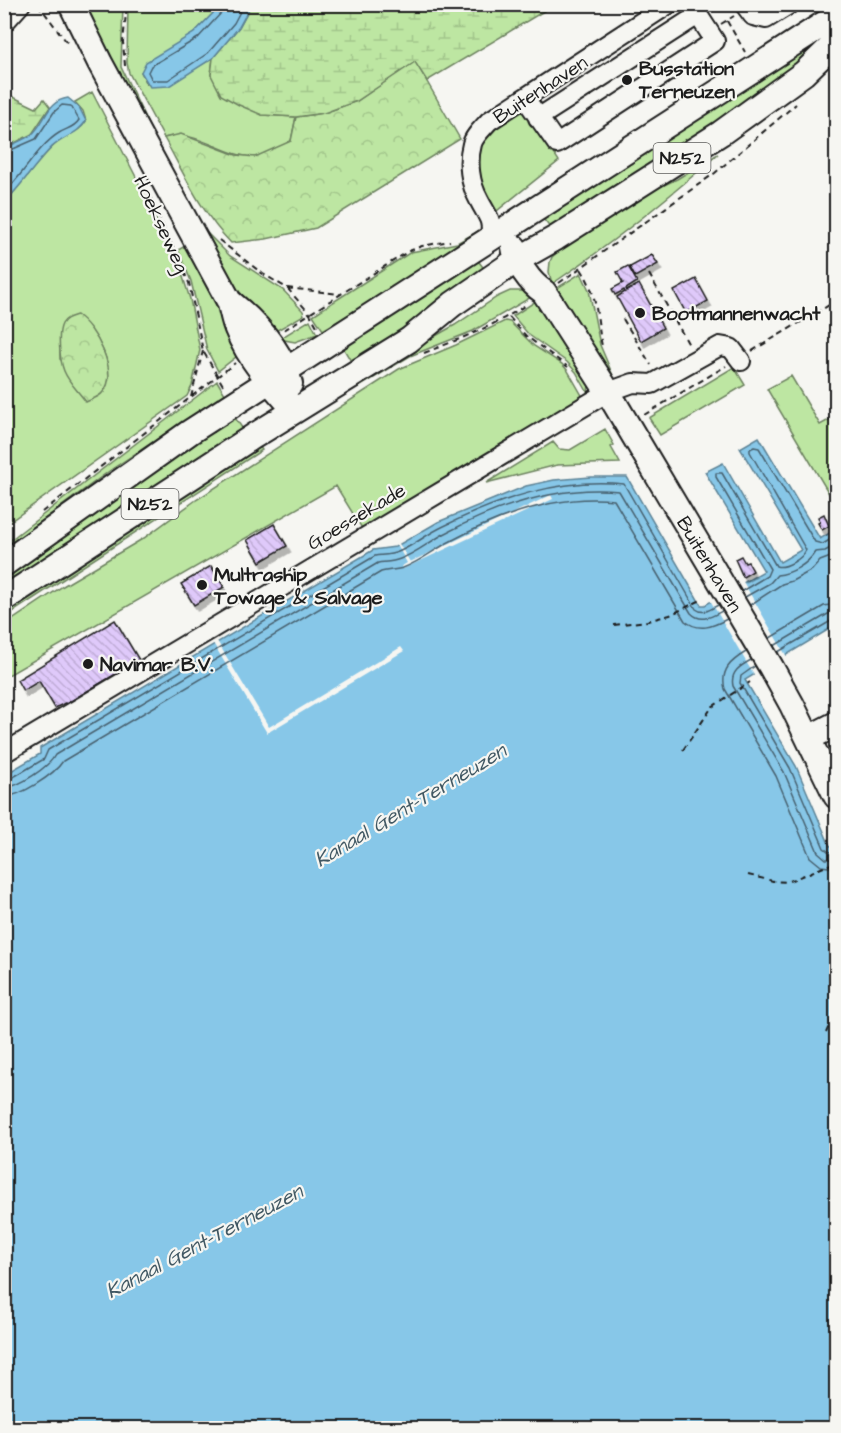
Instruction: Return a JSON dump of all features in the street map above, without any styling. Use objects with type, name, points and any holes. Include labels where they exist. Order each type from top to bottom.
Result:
[{"type":"main road","name":"Hoekseweg","points":[[70,4],[229,301],[237,329],[277,375],[296,410]]},
{"type":"main road","name":"N252","points":[[4,564],[233,403],[837,16]]},
{"type":"main road","name":"N252","points":[[417,347],[453,304],[517,260],[556,238],[721,133],[804,73],[837,42]]},
{"type":"main road","points":[[517,260],[514,242],[520,221]]},
{"type":"main road","points":[[541,290],[542,268],[546,255],[556,238]]},
{"type":"main road","name":"Buitenhaven","points":[[517,260],[541,290],[608,392],[771,667],[821,744],[837,796]]},
{"type":"main road","name":"N252","points":[[4,599],[296,410],[417,347],[429,333],[510,285],[528,285],[541,290]]},
{"type":"main road","points":[[821,744],[837,724]]},
{"type":"street","points":[[4,23],[21,4]]},
{"type":"street","name":"Buitenhaven","points":[[490,240],[491,219],[479,201],[471,182],[472,142],[489,121],[669,4]]},
{"type":"street","points":[[744,4],[753,16],[766,19],[790,4]]},
{"type":"street","points":[[525,98],[538,118],[557,144],[715,41],[694,10],[538,118]]},
{"type":"street","points":[[608,392],[633,383],[651,384],[720,346],[731,348],[741,361]]},
{"type":"street","name":"Goessekade","points":[[4,753],[608,392]]},
{"type":"path","points":[[38,4],[74,51]]},
{"type":"path","points":[[125,67],[123,42],[127,4]]},
{"type":"path","points":[[727,20],[745,52]]},
{"type":"path","points":[[417,347],[461,340],[509,317],[541,290],[580,269],[715,173],[796,104]]},
{"type":"path","name":"Hoekseweg","points":[[148,195],[189,284],[203,351],[233,403]]},
{"type":"path","points":[[218,239],[263,274],[287,288],[310,314],[327,343]]},
{"type":"path","points":[[580,269],[596,300],[602,342]]},
{"type":"path","points":[[650,274],[697,358]]},
{"type":"path","points":[[287,288],[340,294]]},
{"type":"path","points":[[509,317],[526,336],[566,365]]},
{"type":"path","points":[[623,319],[659,380]]},
{"type":"path","points":[[191,397],[203,351]]},
{"type":"path","points":[[42,512],[218,376]]},
{"type":"path","points":[[614,625],[647,621],[670,615],[701,600]]},
{"type":"path","points":[[683,750],[712,707],[750,682]]},
{"type":"path","points":[[748,875],[787,882],[837,862]]},
{"type":"path","points":[[826,1033],[837,1010]]},
{"type":"green space","points":[[83,5],[123,5],[121,67],[156,141],[154,143]]},
{"type":"green space","points":[[128,5],[221,5],[194,33],[141,72],[147,84],[196,68],[213,58],[211,75],[262,115],[296,117],[291,141],[267,154],[253,157],[230,152],[186,136],[164,138],[129,73],[127,63]]},
{"type":"green space","points":[[251,5],[554,5],[427,81],[415,62],[357,101],[324,113],[296,117],[262,115],[239,105],[221,95],[211,75],[213,58],[239,27]]},
{"type":"green space","points":[[836,26],[836,33],[772,89],[554,233],[541,216]]},
{"type":"green space","points":[[415,61],[460,139],[316,228],[266,239],[231,243],[202,207],[164,138],[181,134],[236,155],[255,157],[291,141],[296,117],[324,113],[357,101]]},
{"type":"green space","points":[[92,92],[135,175],[183,277],[190,299],[200,350],[192,386],[187,396],[5,525],[5,202],[38,162],[59,141],[77,130],[86,121],[83,111],[75,102]],"holes":[[[60,333],[97,339],[108,371],[104,392],[60,359]]]},
{"type":"green space","points":[[5,93],[36,108],[44,99],[50,107],[32,134],[5,148]]},
{"type":"green space","points":[[524,107],[559,161],[493,214],[479,187],[473,160],[481,133]]},
{"type":"green space","points":[[718,154],[637,222],[552,284],[549,272],[552,257],[569,242],[651,191],[677,179]]},
{"type":"green space","points":[[482,229],[478,236],[458,250],[323,330],[313,315],[411,252],[457,243]]},
{"type":"green space","points":[[207,233],[230,256],[283,290],[303,311],[304,315],[272,333],[231,281],[205,235]]},
{"type":"green space","points":[[185,246],[241,353],[218,371],[207,350],[191,281],[178,250]]},
{"type":"green space","points":[[476,258],[489,275],[352,363],[342,346]]},
{"type":"green space","points":[[581,273],[589,290],[600,345],[614,378],[611,380],[554,290]]},
{"type":"green space","points":[[510,291],[525,291],[533,296],[473,331],[410,356],[359,387],[354,382],[455,325]]},
{"type":"green space","points":[[539,299],[589,384],[588,393],[576,372],[567,362],[529,335],[513,316]]},
{"type":"green space","points":[[77,315],[98,339],[109,373],[108,383],[102,394],[86,402],[66,375],[60,354],[60,328],[66,319]]},
{"type":"green space","points":[[310,320],[317,334],[295,342],[279,339]]},
{"type":"green space","points":[[505,321],[510,322],[534,346],[562,364],[584,399],[363,530],[336,486],[5,677],[5,625],[63,586],[144,538],[196,500],[399,369]]},
{"type":"green space","points":[[734,367],[745,385],[660,435],[649,418]]},
{"type":"green space","points":[[791,376],[820,425],[836,416],[836,501],[834,502],[767,389]]},
{"type":"green space","points":[[217,381],[225,394],[112,469],[5,548],[5,544]]},
{"type":"green space","points":[[233,415],[245,432],[5,588],[5,576],[45,545]]},
{"type":"green space","points":[[605,429],[620,463],[557,465],[486,483],[553,442],[559,449],[570,450]]},
{"type":"green space","points":[[257,443],[262,450],[5,617],[5,606]]},
{"type":"water","points":[[221,5],[251,5],[239,27],[213,58],[169,86],[150,87],[141,72],[146,62],[194,33]]},
{"type":"water","points":[[68,98],[79,107],[86,121],[79,129],[52,147],[5,202],[5,148],[31,135],[55,103]]},
{"type":"water","name":"Kanaal Gent-Terneuzen","points":[[759,437],[820,539],[836,529],[836,625],[745,680],[796,766],[830,846],[834,845],[836,851],[836,1428],[5,1428],[4,775],[40,754],[40,748],[373,550],[395,547],[438,522],[526,486],[554,480],[627,477],[701,605],[705,605],[764,571],[705,472],[723,463],[780,562],[801,550],[740,448]]},
{"type":"pier","points":[[551,495],[553,499],[403,569],[402,566],[407,563],[396,543],[398,542],[410,562]]},
{"type":"pier","points":[[742,580],[787,657],[755,677],[710,600]]},
{"type":"pier","points":[[217,641],[269,727],[401,647],[404,651],[267,733],[213,643]]},
{"type":"building","points":[[652,255],[658,264],[635,277],[630,267]]},
{"type":"building","name":"Bootmannenwacht","points":[[628,266],[637,282],[626,289],[627,291],[639,284],[663,328],[641,341],[617,297],[625,292],[624,290],[615,295],[612,289],[623,283],[617,272]]},
{"type":"building","points":[[696,279],[708,301],[686,313],[674,291]]},
{"type":"building","points":[[824,514],[829,526],[822,530],[818,517]]},
{"type":"building","points":[[274,524],[287,546],[260,562],[247,540]]},
{"type":"building","points":[[741,556],[753,571],[743,577],[735,559]]},
{"type":"building","points":[[211,566],[224,587],[194,605],[181,584]]},
{"type":"building","name":"Navimar B.V.","points":[[115,620],[139,660],[66,704],[55,708],[39,681],[23,691],[17,680]]},
{"type":"place","name":"Busstation Terneuzen","points":[[627,80]]},
{"type":"place","name":"Bootmannenwacht","points":[[640,313]]},
{"type":"place","name":"Multraship Towage & Salvage","points":[[202,585]]},
{"type":"place","name":"Navimar B.V.","points":[[88,664]]}]
